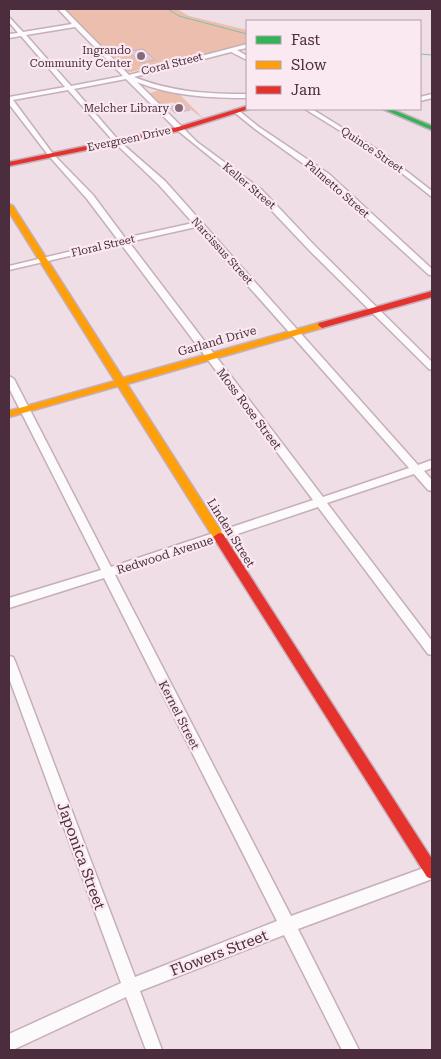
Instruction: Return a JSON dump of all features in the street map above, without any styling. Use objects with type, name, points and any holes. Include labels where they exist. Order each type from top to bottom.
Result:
[{"type":"street","name":"Keller Street","points":[[61,9],[179,129],[259,192],[432,367]]},
{"type":"street","name":"Narcissus Street","points":[[9,19],[117,142],[162,183],[432,487]]},
{"type":"street","points":[[9,36],[75,25]]},
{"type":"street","name":"Coral Street","points":[[9,100],[127,77],[246,46]]},
{"type":"street","points":[[231,50],[246,58]]},
{"type":"street","points":[[127,77],[162,88],[194,94],[246,96]]},
{"type":"street","points":[[144,94],[162,88]]},
{"type":"street","name":"Moss Rose Street","points":[[9,100],[51,155],[90,198],[432,650]]},
{"type":"street","name":"Evergreen Drive","points":[[9,164],[179,129],[242,110]]},
{"type":"street","name":"Palmetto Street","points":[[242,110],[257,128],[326,176],[432,273]]},
{"type":"street","name":"Quince Street","points":[[310,110],[380,154],[432,195]]},
{"type":"street","points":[[392,110],[432,128]]},
{"type":"street","name":"Linden Street","points":[[9,206],[218,538],[432,872]]},
{"type":"street","name":"Floral Street","points":[[9,268],[197,224]]},
{"type":"street","name":"Garland Drive","points":[[9,414],[432,294]]},
{"type":"street","name":"Kernel Street","points":[[9,379],[351,1050]]},
{"type":"street","name":"Redwood Avenue","points":[[9,603],[218,538],[432,464]]},
{"type":"street","name":"Japonica Street","points":[[9,661],[154,1050]]},
{"type":"street","name":"Flowers Street","points":[[9,1043],[56,1018],[130,987],[432,872]]},
{"type":"shaded area","points":[[65,9],[177,9],[189,16],[246,30],[246,44],[127,73]]},
{"type":"shaded area","points":[[159,90],[179,94],[204,119],[183,104],[176,105],[173,102],[160,106],[148,94]]},
{"type":"building","name":"Ingrando Community Center","points":[[143,49],[155,60],[141,63],[128,51]]},
{"type":"building","name":"Melcher Library","points":[[183,104],[190,110],[175,113],[169,107]]},
{"type":"waterway","points":[[168,9],[179,16],[246,34]]},
{"type":"waterway","points":[[421,54],[432,55]]},
{"type":"traffic: fast","points":[[388,110],[432,128]]},
{"type":"traffic: slow","points":[[9,206],[219,537]]},
{"type":"traffic: slow","points":[[9,414],[322,325]]},
{"type":"traffic: jam","points":[[9,164],[179,129],[246,108]]},
{"type":"traffic: jam","points":[[322,325],[432,294]]},
{"type":"traffic: jam","points":[[219,537],[432,872]]},
{"type":"place","name":"Ingrando Community Center","points":[[141,56]]},
{"type":"place","name":"Melcher Library","points":[[179,108]]}]
